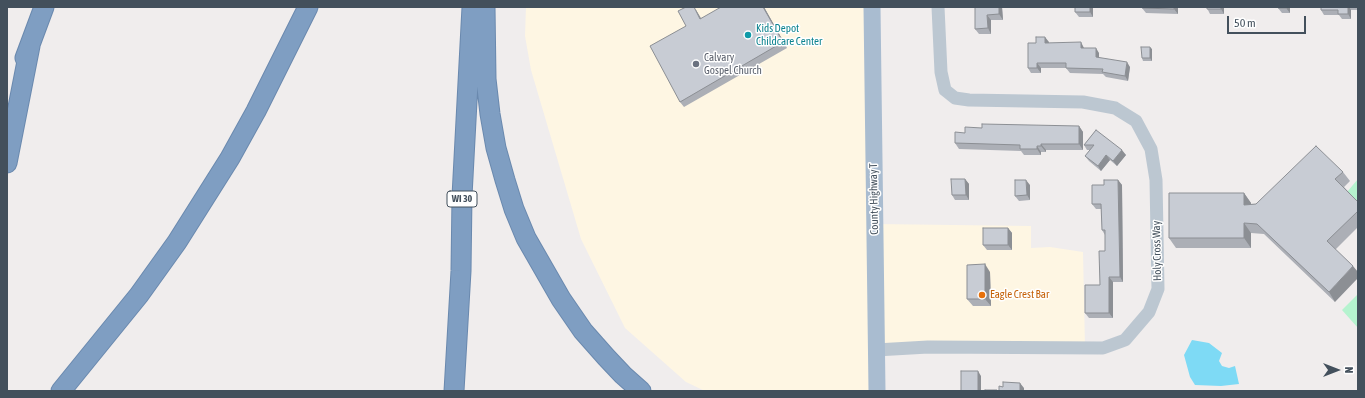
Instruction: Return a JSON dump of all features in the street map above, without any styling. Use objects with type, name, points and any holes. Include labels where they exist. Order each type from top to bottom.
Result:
[{"type":"highway","points":[[7,99],[30,46],[44,7]]},
{"type":"highway","points":[[61,391],[139,295],[177,242],[230,158],[256,111],[308,7]]},
{"type":"highway","name":"WI 30","points":[[454,391],[461,271],[463,188],[472,7]]},
{"type":"highway","points":[[485,7],[486,79],[490,114],[496,148],[514,209],[526,238],[561,300],[583,331],[623,375],[641,391]]},
{"type":"highway","points":[[7,163],[30,46]]},
{"type":"main road","name":"County Highway T","points":[[872,7],[877,391]]},
{"type":"street","name":"Holy Cross Way","points":[[876,350],[928,347],[1103,348],[1125,340],[1149,312],[1158,289],[1156,180],[1151,149],[1136,121],[1115,108],[1084,102],[969,100],[955,98],[945,90],[941,72],[938,7]]},
{"type":"shaded area","points":[[526,7],[872,7],[875,224],[1031,226],[1031,248],[1050,247],[1083,252],[1085,348],[876,350],[877,391],[705,391],[686,382],[625,328],[581,239],[531,70],[525,36]]},
{"type":"green space","points":[[1358,179],[1358,203],[1347,192]]},
{"type":"green space","points":[[1358,294],[1358,328],[1342,310]]},
{"type":"water","points":[[1192,340],[1209,343],[1222,353],[1219,361],[1222,366],[1229,368],[1235,366],[1239,384],[1221,386],[1195,385],[1190,377],[1184,355]]},
{"type":"building","points":[[686,7],[694,7],[700,19],[721,7],[763,7],[783,42],[680,102],[650,46],[686,26],[678,11]]},
{"type":"building","points":[[975,7],[999,7],[999,14],[987,15],[988,28],[975,29]]},
{"type":"building","points":[[1075,7],[1090,7],[1090,12],[1075,12]]},
{"type":"building","points":[[1174,7],[1174,9],[1142,8]]},
{"type":"building","points":[[1207,7],[1221,7],[1221,9],[1207,9]]},
{"type":"building","points":[[1321,7],[1348,7],[1348,14],[1338,14],[1338,10],[1321,10]]},
{"type":"building","points":[[1036,37],[1045,37],[1045,43],[1081,42],[1081,48],[1096,48],[1096,57],[1127,62],[1125,76],[1102,72],[1103,69],[1066,68],[1066,63],[1037,63],[1037,68],[1028,68],[1028,43],[1036,43]]},
{"type":"building","points":[[1141,47],[1150,47],[1150,58],[1142,58]]},
{"type":"building","points":[[982,124],[1079,126],[1079,144],[1041,144],[1041,146],[1037,146],[1037,149],[1020,149],[1020,145],[955,143],[955,132],[965,133],[965,127],[982,128]]},
{"type":"building","points":[[1096,130],[1122,150],[1113,161],[1106,155],[1098,166],[1085,156],[1094,145],[1084,145]]},
{"type":"building","points":[[1316,146],[1343,172],[1335,179],[1358,202],[1358,211],[1327,241],[1353,266],[1329,292],[1257,224],[1244,223],[1244,238],[1169,238],[1169,193],[1244,193],[1244,205],[1256,204]]},
{"type":"building","points":[[951,179],[965,179],[966,195],[952,195]]},
{"type":"building","points":[[1015,180],[1026,180],[1027,195],[1015,196]]},
{"type":"building","points":[[1104,180],[1118,180],[1120,277],[1109,277],[1109,313],[1085,313],[1085,285],[1100,285],[1099,251],[1105,251],[1105,230],[1102,230],[1101,204],[1092,204],[1092,185],[1104,185]]},
{"type":"building","points":[[983,228],[1008,228],[1008,245],[983,245]]},
{"type":"building","points":[[985,264],[985,299],[967,299],[967,265]]},
{"type":"building","points":[[961,371],[978,371],[978,391],[961,391]]},
{"type":"building","points":[[1003,382],[1020,383],[1020,391],[999,391],[999,386],[1003,387]]},
{"type":"building","points":[[997,390],[997,391],[985,391]]},
{"type":"place","name":"Kids Depot Childcare Center","points":[[748,35]]},
{"type":"place","name":"Calvary Gospel Church","points":[[696,64]]},
{"type":"place","name":"Eagle Crest Bar","points":[[982,295]]}]
